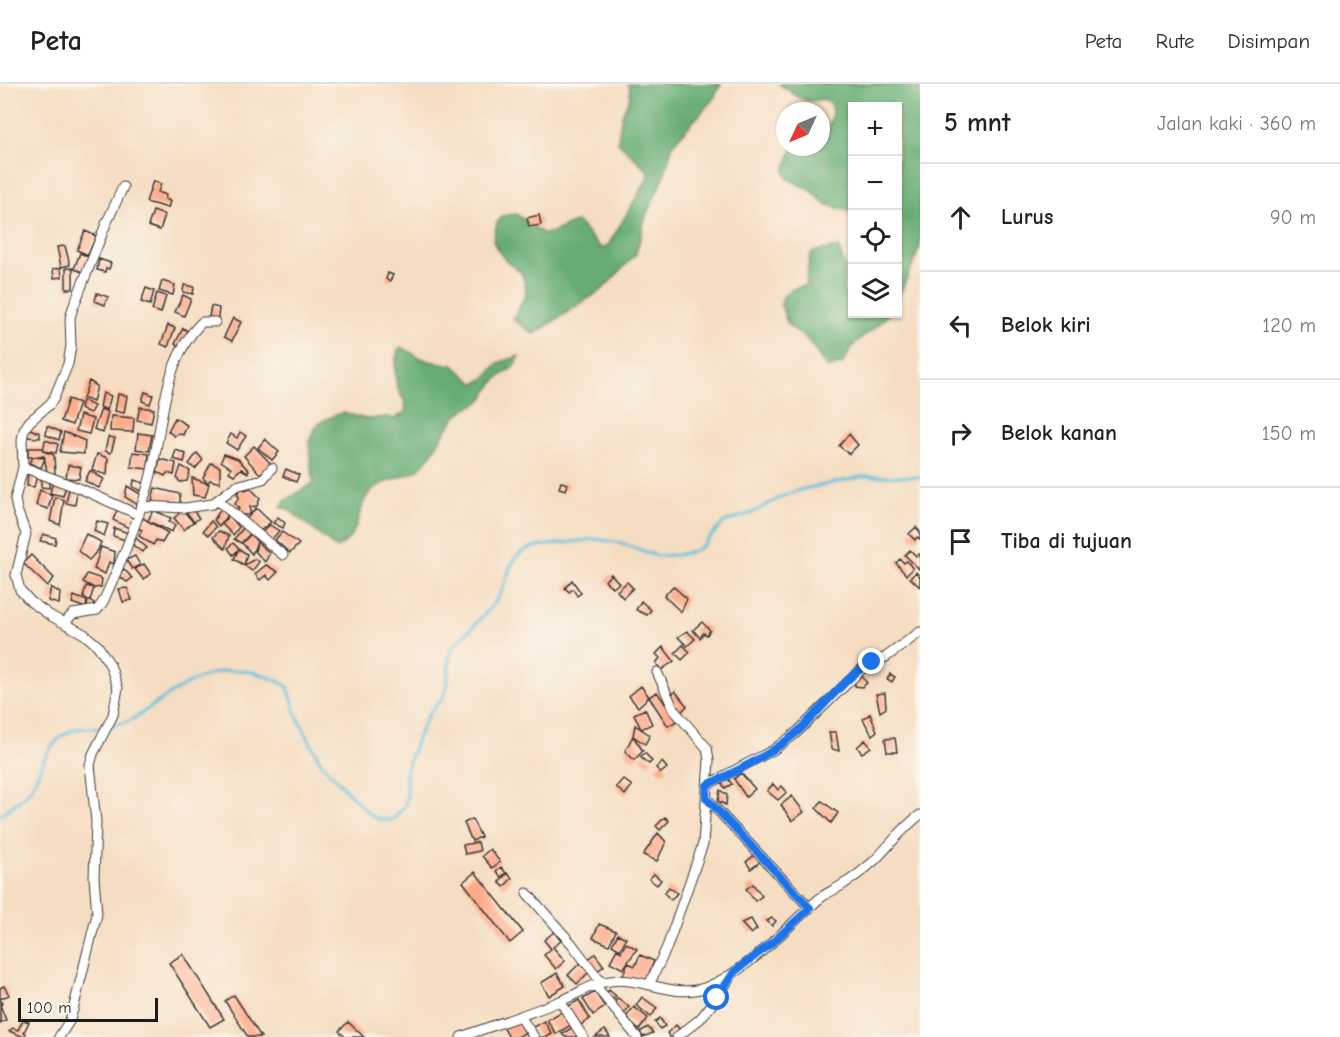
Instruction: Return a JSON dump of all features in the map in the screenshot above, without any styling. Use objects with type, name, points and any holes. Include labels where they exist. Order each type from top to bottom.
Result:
[{"type":"street","points":[[59,1037],[70,1020],[96,922],[94,878],[96,822],[90,765],[113,715],[118,688],[110,665],[98,646],[84,634],[31,602],[20,590],[16,575],[26,539],[15,499],[23,467],[24,430],[29,422],[50,404],[59,387],[68,364],[71,346],[70,318],[73,308],[123,187]]},
{"type":"street","points":[[64,623],[73,614],[92,612],[100,607],[140,510],[156,456],[161,420],[176,362],[185,340],[196,328],[202,322],[215,322]]},
{"type":"street","points":[[23,467],[140,510],[185,508],[218,501],[236,486],[258,482],[272,468]]},
{"type":"street","points":[[218,501],[283,555]]},
{"type":"street","points":[[707,785],[773,750],[795,734],[864,667],[886,657],[920,632]]},
{"type":"street","points":[[649,985],[667,947],[700,854],[704,832],[709,752],[674,710],[657,672]]},
{"type":"street","points":[[706,798],[810,908]]},
{"type":"street","points":[[461,1037],[481,1034],[598,984],[616,980],[671,991],[690,991],[707,987],[734,972],[774,941],[822,897],[862,871],[907,825],[920,815]]},
{"type":"street","points":[[527,893],[572,944],[637,1037]]},
{"type":"street","points":[[677,1037],[700,1019],[734,972]]},
{"type":"street","points":[[560,1001],[584,1037]]},
{"type":"street","points":[[520,1016],[534,1037]]},
{"type":"green space","points":[[628,84],[721,84],[714,98],[673,144],[663,179],[646,215],[636,254],[603,289],[534,334],[513,319],[526,293],[526,288],[521,272],[504,259],[493,241],[497,223],[502,216],[516,214],[544,234],[577,222],[602,249],[609,244],[647,180],[648,171],[618,142],[622,115],[630,95]]},
{"type":"green space","points":[[779,84],[920,84],[920,247],[902,290],[902,102],[848,102],[848,211],[825,204],[812,191],[788,179],[784,172],[790,156],[830,156],[832,113],[830,102],[823,99],[804,100]]},
{"type":"green space","points":[[838,247],[845,266],[843,292],[848,296],[848,318],[885,318],[855,343],[842,364],[827,368],[809,341],[788,325],[781,305],[783,297],[791,290],[806,285],[812,252]]},
{"type":"green space","points":[[402,347],[429,361],[453,365],[475,384],[485,378],[498,363],[519,356],[515,365],[498,378],[480,401],[455,418],[424,464],[406,476],[381,484],[371,491],[351,536],[336,548],[288,509],[281,507],[286,500],[313,483],[309,448],[313,432],[318,425],[341,413],[367,419],[386,417],[394,419],[405,412],[405,402],[396,384],[395,374],[398,349]]},
{"type":"building","points":[[153,181],[161,184],[158,192],[166,195],[165,199],[170,201],[168,208],[146,202]]},
{"type":"building","points":[[153,211],[165,215],[160,230],[148,226]]},
{"type":"building","points":[[539,215],[541,225],[529,227],[527,218]]},
{"type":"building","points":[[85,231],[96,236],[88,255],[77,250]]},
{"type":"building","points":[[65,246],[70,265],[61,267],[57,247]]},
{"type":"building","points":[[80,253],[89,257],[83,272],[74,269]]},
{"type":"building","points":[[99,259],[111,263],[105,272],[97,270]]},
{"type":"building","points":[[61,268],[62,277],[54,278],[53,269]]},
{"type":"building","points":[[66,268],[73,268],[73,289],[66,289]]},
{"type":"building","points":[[388,273],[393,275],[390,281],[386,279]]},
{"type":"building","points":[[162,281],[175,285],[173,295],[159,291]]},
{"type":"building","points":[[184,285],[194,287],[193,294],[183,292]]},
{"type":"building","points":[[146,288],[154,291],[150,305],[141,302]]},
{"type":"building","points":[[97,293],[108,297],[105,305],[95,301]]},
{"type":"building","points":[[157,293],[166,296],[161,313],[152,310]]},
{"type":"building","points":[[183,295],[191,299],[184,316],[175,312]]},
{"type":"building","points":[[211,306],[219,308],[218,318],[209,317]]},
{"type":"building","points":[[233,318],[241,322],[232,341],[224,337]]},
{"type":"building","points":[[168,325],[175,328],[168,347],[161,344]]},
{"type":"building","points":[[183,328],[188,331],[181,347],[175,344]]},
{"type":"building","points":[[89,381],[97,386],[93,402],[83,398]]},
{"type":"building","points":[[145,392],[153,395],[150,404],[142,401]]},
{"type":"building","points":[[103,393],[111,396],[107,410],[100,407]]},
{"type":"building","points":[[118,394],[127,396],[124,413],[115,411]]},
{"type":"building","points":[[68,399],[79,403],[72,425],[61,421]]},
{"type":"building","points":[[82,400],[94,406],[90,413],[80,409]]},
{"type":"building","points":[[140,407],[154,409],[151,423],[137,420]]},
{"type":"building","points":[[101,409],[108,412],[103,433],[94,429]]},
{"type":"building","points":[[80,415],[93,419],[89,434],[76,431]]},
{"type":"building","points":[[111,416],[134,418],[133,432],[110,431]]},
{"type":"building","points":[[175,418],[187,425],[183,435],[178,433],[174,436],[168,431]]},
{"type":"building","points":[[47,426],[61,432],[59,440],[46,435]]},
{"type":"building","points":[[28,428],[40,433],[40,438],[26,437]]},
{"type":"building","points":[[64,432],[85,441],[84,454],[60,452]]},
{"type":"building","points":[[240,432],[246,436],[237,450],[226,443],[231,434],[237,438]]},
{"type":"building","points":[[138,433],[152,435],[149,451],[136,449]]},
{"type":"building","points":[[849,434],[858,445],[849,454],[839,446]]},
{"type":"building","points":[[108,437],[115,438],[111,453],[105,451]]},
{"type":"building","points":[[265,439],[279,452],[272,460],[258,448]]},
{"type":"building","points":[[45,440],[58,444],[56,453],[43,451]]},
{"type":"building","points":[[254,446],[271,464],[260,474],[244,456]]},
{"type":"building","points":[[28,448],[42,448],[43,451],[54,455],[55,474],[47,472],[44,456],[28,457]]},
{"type":"building","points":[[176,450],[186,454],[184,462],[173,459]]},
{"type":"building","points":[[133,452],[149,454],[148,469],[131,467]]},
{"type":"building","points":[[197,453],[203,460],[195,469],[189,464]]},
{"type":"building","points":[[97,454],[108,458],[107,475],[92,470]]},
{"type":"building","points":[[224,454],[238,459],[249,471],[248,473],[241,469],[234,475],[229,472],[231,468],[221,461]]},
{"type":"building","points":[[33,457],[45,458],[41,468],[29,463]]},
{"type":"building","points":[[160,459],[176,463],[174,475],[167,473],[165,476],[157,472]]},
{"type":"building","points":[[211,463],[220,467],[220,483],[210,480],[208,483],[203,478]]},
{"type":"building","points":[[68,465],[81,467],[79,479],[66,478]]},
{"type":"building","points":[[181,466],[190,471],[187,481],[180,482],[177,478]]},
{"type":"building","points":[[286,469],[299,475],[296,482],[283,476]]},
{"type":"building","points":[[28,471],[37,476],[34,487],[27,486]]},
{"type":"building","points":[[90,471],[104,479],[99,488],[85,481]]},
{"type":"building","points":[[41,476],[50,479],[49,488],[41,487]]},
{"type":"building","points":[[192,478],[209,484],[205,497],[193,495]]},
{"type":"building","points":[[134,480],[147,484],[144,492],[133,487]]},
{"type":"building","points":[[53,481],[66,485],[63,496],[50,493]]},
{"type":"building","points":[[561,482],[568,484],[566,490],[559,488]]},
{"type":"building","points":[[127,486],[142,495],[138,505],[125,497]]},
{"type":"building","points":[[241,487],[245,490],[250,488],[260,498],[257,506],[250,507],[250,515],[242,515],[237,511],[239,509],[235,504]]},
{"type":"building","points":[[155,488],[180,494],[180,505],[156,503],[152,500]]},
{"type":"building","points":[[69,489],[77,491],[75,505],[66,503]]},
{"type":"building","points":[[40,490],[52,495],[48,509],[36,505]]},
{"type":"building","points":[[55,497],[64,500],[60,525],[50,521]]},
{"type":"building","points":[[222,507],[228,514],[219,526],[214,520]]},
{"type":"building","points":[[118,508],[135,516],[129,528],[113,520]]},
{"type":"building","points":[[256,508],[271,522],[260,531],[246,519]]},
{"type":"building","points":[[192,509],[199,518],[194,522],[187,513]]},
{"type":"building","points":[[153,510],[171,518],[169,522],[175,525],[172,532],[148,521]]},
{"type":"building","points":[[183,510],[193,522],[184,530],[174,518]]},
{"type":"building","points":[[229,515],[239,527],[233,535],[222,524]]},
{"type":"building","points":[[278,517],[285,523],[283,528],[273,523]]},
{"type":"building","points":[[143,518],[168,533],[162,543],[156,540],[153,545],[139,536],[142,530],[137,528]]},
{"type":"building","points":[[97,521],[108,524],[104,536],[94,531]]},
{"type":"building","points":[[211,521],[216,527],[209,535],[203,531]]},
{"type":"building","points":[[270,525],[279,531],[270,541],[262,532]]},
{"type":"building","points":[[244,527],[250,534],[241,543],[234,539]]},
{"type":"building","points":[[916,527],[920,532],[920,539],[917,537],[915,540],[909,534]]},
{"type":"building","points":[[114,528],[128,533],[125,540],[113,536]]},
{"type":"building","points":[[219,531],[229,536],[225,549],[213,537]]},
{"type":"building","points":[[282,532],[299,544],[290,553],[275,540]]},
{"type":"building","points":[[43,534],[56,538],[55,544],[40,541]]},
{"type":"building","points":[[86,534],[101,542],[98,550],[89,560],[78,551]]},
{"type":"building","points":[[251,534],[257,542],[252,554],[242,543]]},
{"type":"building","points":[[136,538],[147,548],[142,552],[133,545]]},
{"type":"building","points":[[257,542],[270,553],[265,562],[255,551]]},
{"type":"building","points":[[233,543],[239,549],[233,555],[228,548]]},
{"type":"building","points":[[101,547],[115,552],[114,564],[109,562],[105,574],[94,569]]},
{"type":"building","points":[[239,549],[247,554],[244,565],[234,559]]},
{"type":"building","points":[[910,550],[916,556],[920,555],[920,570],[905,555]]},
{"type":"building","points":[[31,555],[54,578],[47,586],[23,563]]},
{"type":"building","points":[[135,556],[140,565],[132,569],[126,560]]},
{"type":"building","points":[[255,559],[259,562],[252,571],[244,565]]},
{"type":"building","points":[[900,559],[904,563],[907,561],[913,569],[906,575],[896,563]]},
{"type":"building","points":[[144,564],[151,574],[143,579],[135,569]]},
{"type":"building","points":[[266,565],[278,572],[270,580],[266,575],[260,580],[255,574]]},
{"type":"building","points":[[124,569],[132,578],[127,582],[117,575]]},
{"type":"building","points":[[916,572],[920,577],[920,587],[910,578]]},
{"type":"building","points":[[87,574],[102,579],[101,587],[94,588],[83,582]]},
{"type":"building","points":[[611,574],[619,583],[613,588],[605,581]]},
{"type":"building","points":[[572,580],[581,593],[577,596],[573,589],[569,592],[565,588]]},
{"type":"building","points":[[627,582],[633,588],[623,598],[617,591]]},
{"type":"building","points":[[86,586],[94,588],[90,600],[83,597]]},
{"type":"building","points":[[673,586],[687,599],[681,612],[664,596]]},
{"type":"building","points":[[51,587],[60,593],[59,604],[48,601]]},
{"type":"building","points":[[127,588],[132,600],[123,602],[119,589]]},
{"type":"building","points":[[74,596],[87,601],[86,608],[72,603]]},
{"type":"building","points":[[88,600],[94,603],[93,609],[87,606]]},
{"type":"building","points":[[641,601],[651,610],[647,615],[636,610]]},
{"type":"building","points":[[702,622],[710,630],[707,635],[703,633],[700,638],[693,630]]},
{"type":"building","points":[[687,631],[695,639],[687,646],[678,637]]},
{"type":"building","points":[[683,645],[690,652],[682,660],[675,653]]},
{"type":"building","points":[[663,647],[674,661],[661,670],[656,663],[660,658],[656,654]]},
{"type":"building","points":[[890,674],[895,677],[892,682],[887,679]]},
{"type":"building","points":[[861,675],[867,683],[862,687],[855,686],[855,680]]},
{"type":"building","points":[[641,686],[649,697],[638,707],[629,696]]},
{"type":"building","points":[[675,691],[687,706],[680,713],[671,696]]},
{"type":"building","points":[[657,692],[677,721],[668,726],[649,697]]},
{"type":"building","points":[[885,693],[886,708],[880,712],[876,694]]},
{"type":"building","points":[[645,709],[652,724],[641,729],[634,714]]},
{"type":"building","points":[[870,714],[877,731],[872,735],[863,719]]},
{"type":"building","points":[[635,725],[650,735],[645,744],[633,736]]},
{"type":"building","points":[[829,732],[836,732],[839,751],[832,749]]},
{"type":"building","points":[[633,736],[643,751],[634,760],[625,751]]},
{"type":"building","points":[[895,738],[897,752],[887,752],[885,739]]},
{"type":"building","points":[[865,740],[871,747],[862,753],[857,747]]},
{"type":"building","points":[[645,753],[652,761],[649,764],[640,757]]},
{"type":"building","points":[[662,762],[667,768],[661,773],[656,768]]},
{"type":"building","points":[[741,773],[755,789],[746,797],[734,779]]},
{"type":"building","points":[[623,779],[632,786],[625,795],[616,787]]},
{"type":"building","points":[[728,779],[732,784],[725,788],[721,782]]},
{"type":"building","points":[[773,784],[778,790],[782,786],[787,792],[778,800],[767,791]]},
{"type":"building","points":[[720,790],[727,795],[726,805],[718,801]]},
{"type":"building","points":[[792,796],[804,812],[792,821],[781,805]]},
{"type":"building","points":[[822,801],[838,813],[831,823],[816,808]]},
{"type":"building","points":[[665,817],[669,821],[660,830],[656,826]]},
{"type":"building","points":[[472,819],[481,837],[472,841],[464,823]]},
{"type":"building","points":[[658,833],[666,842],[657,861],[643,855]]},
{"type":"building","points":[[478,842],[480,851],[465,854],[463,845]]},
{"type":"building","points":[[490,849],[500,862],[492,868],[482,856]]},
{"type":"building","points":[[756,854],[762,860],[751,869],[746,862]]},
{"type":"building","points":[[501,867],[506,873],[501,877],[496,871]]},
{"type":"building","points":[[475,872],[523,932],[510,943],[463,882]]},
{"type":"building","points":[[507,873],[512,878],[504,887],[499,882]]},
{"type":"building","points":[[654,874],[661,880],[657,885],[649,879]]},
{"type":"building","points":[[753,884],[762,896],[755,901],[746,889]]},
{"type":"building","points":[[669,887],[677,893],[671,900],[664,893]]},
{"type":"building","points":[[772,918],[776,921],[772,926],[767,921]]},
{"type":"building","points":[[751,919],[757,929],[751,934],[741,923]]},
{"type":"building","points":[[599,924],[616,931],[609,945],[593,938]]},
{"type":"building","points":[[554,932],[561,941],[553,947],[565,961],[556,969],[544,955],[551,949],[544,940]]},
{"type":"building","points":[[618,934],[626,938],[620,950],[612,945]]},
{"type":"building","points":[[626,943],[637,949],[623,969],[610,962],[617,949],[621,952]]},
{"type":"building","points":[[183,954],[224,1019],[210,1027],[169,963]]},
{"type":"building","points":[[595,954],[604,966],[596,972],[587,960]]},
{"type":"building","points":[[640,955],[654,961],[645,984],[623,975],[628,963],[635,966]]},
{"type":"building","points":[[580,963],[589,972],[577,984],[568,975]]},
{"type":"building","points":[[557,973],[565,986],[549,996],[541,983]]},
{"type":"building","points":[[4,986],[9,995],[0,999],[0,988]]},
{"type":"building","points":[[609,990],[616,996],[611,1002],[604,997]]},
{"type":"building","points":[[595,992],[605,1007],[593,1015],[583,999]]},
{"type":"building","points":[[234,995],[261,1037],[248,1037],[225,1001]]},
{"type":"building","points":[[642,997],[657,1008],[651,1017],[636,1005]]},
{"type":"building","points":[[618,998],[629,1007],[624,1014],[612,1005]]},
{"type":"building","points":[[579,1000],[590,1019],[579,1026],[567,1007]]},
{"type":"building","points":[[0,1005],[6,1020],[0,1023]]},
{"type":"building","points":[[634,1007],[648,1018],[639,1030],[625,1018]]},
{"type":"building","points":[[563,1011],[571,1025],[556,1034],[547,1020]]},
{"type":"building","points":[[660,1018],[665,1026],[660,1029],[655,1022]]},
{"type":"building","points":[[518,1019],[525,1033],[517,1037],[509,1037],[503,1027]]},
{"type":"building","points":[[23,1020],[29,1022],[24,1037],[9,1031],[13,1028],[18,1030]]},
{"type":"building","points":[[544,1021],[552,1034],[539,1037],[533,1027]]},
{"type":"building","points":[[348,1022],[364,1037],[345,1037],[339,1031]]},
{"type":"building","points":[[676,1025],[681,1031],[674,1037],[670,1037],[667,1033]]},
{"type":"building","points":[[573,1027],[579,1037],[565,1037],[562,1034]]},
{"type":"building","points":[[648,1027],[653,1033],[643,1037],[640,1032]]},
{"type":"building","points":[[605,1030],[610,1037],[595,1037]]},
{"type":"waterway","points":[[0,815],[27,793],[47,754],[55,743],[70,731],[102,728],[126,722],[177,690],[207,675],[238,670],[254,672],[288,687],[297,716],[321,763],[369,814],[381,820],[394,819],[405,805],[406,770],[418,736],[429,713],[443,698],[446,690],[453,647],[495,602],[512,563],[523,551],[533,547],[595,539],[621,543],[657,556],[677,555],[694,551],[702,546],[724,522],[752,513],[799,490],[866,476],[920,477]]},
{"type":"route","points":[[717,998],[734,972],[774,941],[810,908],[706,798],[707,785],[726,777],[773,750],[795,734],[843,686],[872,662]]}]
